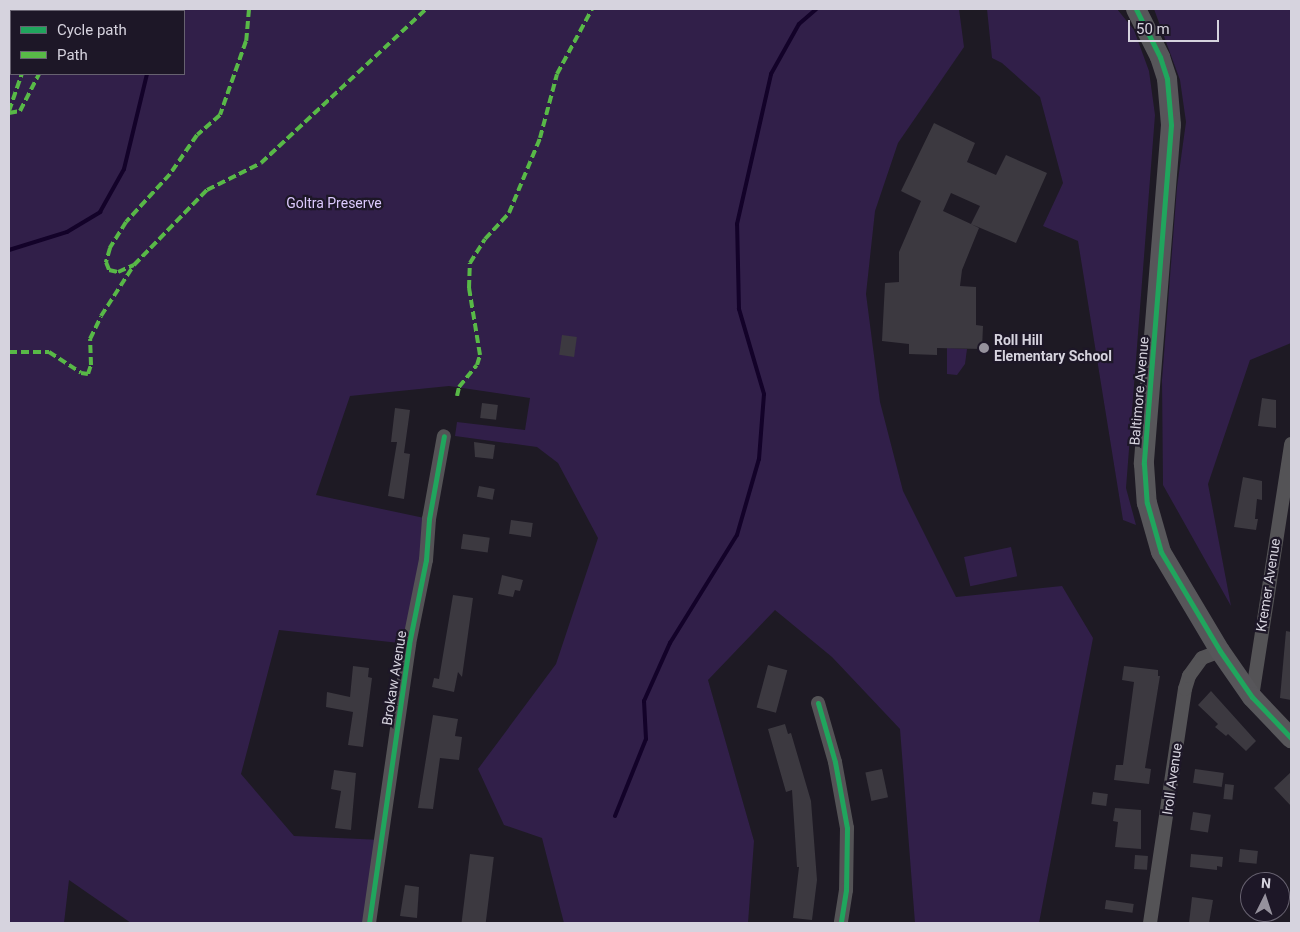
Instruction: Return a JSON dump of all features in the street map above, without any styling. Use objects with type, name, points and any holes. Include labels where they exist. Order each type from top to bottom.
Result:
[{"type":"street","name":"Baltimore Avenue","points":[[1136,9],[1160,57],[1169,94],[1171,125],[1144,464],[1146,496],[1162,552],[1220,651],[1252,697],[1291,738]]},
{"type":"street","name":"Brokaw Avenue","points":[[369,923],[408,644],[426,560],[428,519],[444,436]]},
{"type":"street","name":"Kremer Avenue","points":[[1252,697],[1291,444]]},
{"type":"street","name":"Iroll Avenue","points":[[1150,923],[1185,689],[1190,676],[1202,658],[1220,651]]},
{"type":"street","points":[[818,703],[843,795],[847,828],[846,890],[841,923]]},
{"type":"green space","name":"Goltra Preserve","points":[[9,9],[959,9],[964,47],[898,143],[875,211],[866,294],[880,402],[903,491],[956,597],[1062,586],[1093,638],[1039,923],[915,923],[900,729],[832,657],[775,610],[708,680],[754,841],[748,923],[564,923],[542,838],[504,825],[478,769],[556,664],[598,538],[558,463],[537,447],[455,436],[457,422],[525,430],[530,398],[449,386],[350,396],[316,495],[429,519],[409,644],[279,630],[241,774],[294,836],[382,840],[369,923],[131,923],[69,880],[64,923],[9,923]]},
{"type":"green space","points":[[987,9],[1117,9],[1134,30],[1149,71],[1155,115],[1126,488],[1136,525],[1123,520],[1078,241],[1043,226],[1063,183],[1040,97],[1002,63],[992,58]]},
{"type":"green space","points":[[1154,9],[1291,9],[1291,343],[1250,360],[1208,484],[1231,606],[1163,485],[1162,380],[1177,187],[1186,122],[1180,80]]},
{"type":"green space","points":[[947,348],[967,349],[965,364],[957,375],[947,374]]},
{"type":"green space","points":[[1011,547],[1017,576],[970,586],[964,557]]},
{"type":"building","name":"Roll Hill Elementary School","points":[[934,123],[975,143],[967,162],[996,175],[1006,155],[1047,173],[1016,243],[971,224],[979,228],[962,270],[960,286],[976,287],[976,325],[983,326],[982,349],[937,348],[937,355],[909,354],[909,344],[882,341],[885,283],[899,282],[899,252],[921,201],[901,191]],"holes":[[[951,193],[980,206],[971,224],[943,211]]]},
{"type":"building","points":[[562,335],[577,337],[574,357],[559,355]]},
{"type":"building","points":[[1262,398],[1276,400],[1276,428],[1258,426]]},
{"type":"building","points":[[482,403],[498,405],[496,420],[480,418]]},
{"type":"building","points":[[395,408],[410,410],[404,453],[410,454],[404,499],[388,496],[397,442],[391,442]]},
{"type":"building","points":[[474,442],[495,445],[493,459],[475,457]]},
{"type":"building","points":[[1243,477],[1262,481],[1262,500],[1257,499],[1255,519],[1258,519],[1256,530],[1234,527]]},
{"type":"building","points":[[479,486],[495,489],[493,500],[477,497]]},
{"type":"building","points":[[511,520],[533,523],[531,537],[509,534]]},
{"type":"building","points":[[463,534],[490,538],[488,553],[461,549]]},
{"type":"building","points":[[502,575],[523,580],[520,591],[515,590],[513,597],[498,594]]},
{"type":"building","points":[[453,595],[473,598],[462,677],[458,672],[454,692],[432,687],[434,678],[439,679]]},
{"type":"building","points":[[1286,631],[1291,632],[1291,700],[1280,698]]},
{"type":"building","points":[[768,665],[787,670],[776,713],[757,708]]},
{"type":"building","points":[[353,666],[369,668],[368,677],[372,678],[363,747],[348,745],[353,712],[326,707],[327,692],[350,697]]},
{"type":"building","points":[[1124,666],[1158,670],[1158,676],[1160,676],[1145,768],[1151,769],[1149,784],[1114,780],[1116,765],[1123,765],[1134,682],[1122,680]]},
{"type":"building","points":[[1211,691],[1256,741],[1246,751],[1228,734],[1226,736],[1215,727],[1218,724],[1198,705]]},
{"type":"building","points":[[433,715],[458,719],[455,736],[462,737],[459,760],[440,758],[433,809],[418,808]]},
{"type":"building","points":[[785,724],[788,734],[791,733],[811,801],[817,880],[812,920],[793,918],[799,867],[797,867],[792,790],[786,792],[768,729]]},
{"type":"building","points":[[882,769],[888,797],[871,801],[865,773]]},
{"type":"building","points":[[1195,769],[1224,773],[1222,787],[1193,783]]},
{"type":"building","points":[[334,770],[356,773],[351,830],[335,828],[341,791],[331,789]]},
{"type":"building","points":[[1291,772],[1291,806],[1274,788]]},
{"type":"building","points":[[1225,784],[1234,785],[1232,800],[1223,799]]},
{"type":"building","points":[[1093,792],[1108,794],[1106,806],[1091,804]]},
{"type":"building","points":[[1115,808],[1141,810],[1141,849],[1115,847],[1118,822],[1113,821]]},
{"type":"building","points":[[1193,812],[1211,815],[1208,833],[1190,830]]},
{"type":"building","points":[[1240,849],[1258,851],[1257,864],[1239,862]]},
{"type":"building","points":[[470,854],[494,857],[486,923],[462,923]]},
{"type":"building","points":[[1191,854],[1223,857],[1222,867],[1217,866],[1217,870],[1190,867]]},
{"type":"building","points":[[1135,855],[1148,856],[1147,870],[1134,869]]},
{"type":"building","points":[[405,885],[419,887],[417,918],[400,916]]},
{"type":"building","points":[[1192,897],[1213,900],[1209,923],[1189,923]]},
{"type":"building","points":[[1106,900],[1134,904],[1132,913],[1105,909]]},
{"type":"waterway","points":[[615,816],[646,739],[644,701],[670,643],[737,535],[759,459],[764,394],[739,309],[737,224],[771,74],[799,24],[816,9]]},
{"type":"waterway","points":[[9,250],[67,232],[100,212],[124,169],[147,75]]},
{"type":"marked path","points":[[249,9],[246,41],[220,115],[197,135],[170,174],[126,222],[110,248],[106,262],[109,270],[118,272],[134,265],[207,190],[261,163],[426,9]]},
{"type":"marked path","points":[[457,396],[459,387],[477,365],[480,355],[469,288],[470,263],[485,239],[509,213],[540,138],[557,74],[592,9]]},
{"type":"marked path","points":[[9,27],[10,23]]},
{"type":"marked path","points":[[9,111],[22,75]]},
{"type":"marked path","points":[[9,113],[20,111],[38,75]]},
{"type":"marked path","points":[[9,352],[49,352],[81,373],[88,374],[91,365],[90,339],[101,316],[134,265]]},
{"type":"cycle path","points":[[1136,9],[1160,57],[1167,79],[1171,125],[1144,464],[1147,503],[1161,552],[1220,651],[1252,697],[1291,738]]},
{"type":"cycle path","points":[[369,923],[409,644],[426,560],[429,519],[444,436]]},
{"type":"cycle path","points":[[818,703],[835,762],[847,828],[846,890],[841,923]]},
{"type":"place","name":"Roll Hill Elementary School","points":[[984,348]]}]
